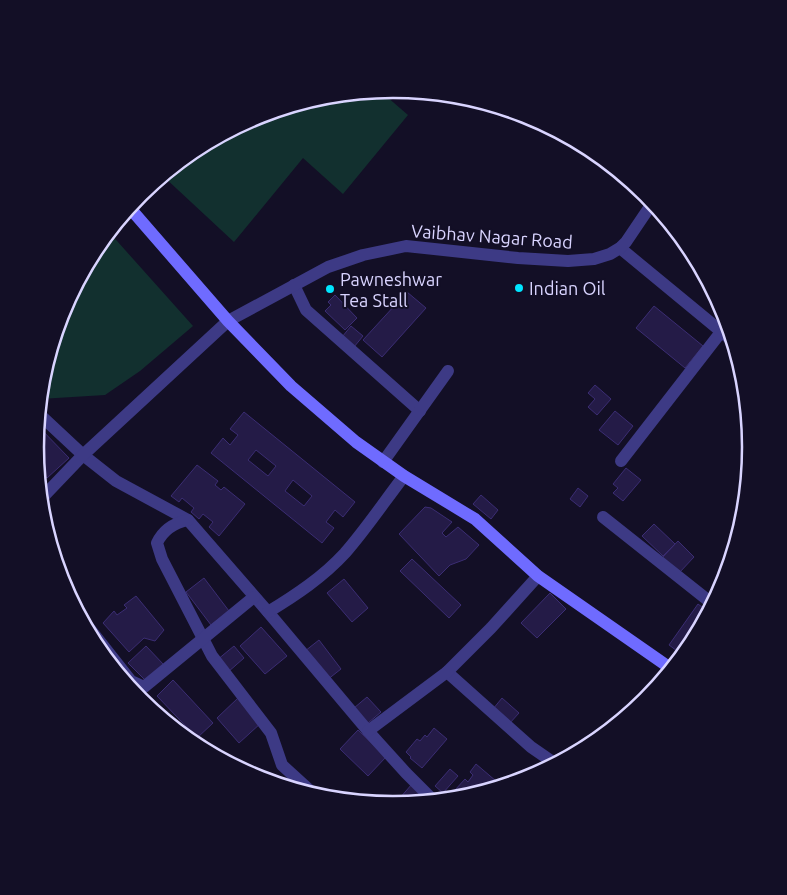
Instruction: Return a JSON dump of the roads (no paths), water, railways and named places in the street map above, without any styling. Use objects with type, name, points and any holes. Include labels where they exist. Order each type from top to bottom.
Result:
[{"type":"street","name":"Vaibhav Nagar Road","points":[[47,493],[83,456],[228,321],[328,266],[363,255],[406,246],[518,258],[568,261],[594,258],[610,254],[620,248],[649,209]]},
{"type":"street","points":[[134,213],[228,321],[291,386],[356,442],[404,476],[476,518],[538,576],[666,665]]},
{"type":"street","points":[[620,248],[721,324]]},
{"type":"street","points":[[294,285],[306,310],[420,411]]},
{"type":"street","points":[[621,461],[723,330]]},
{"type":"street","points":[[383,462],[448,371]]},
{"type":"street","points":[[45,419],[83,456],[116,481],[188,520],[368,730],[406,773],[429,795]]},
{"type":"street","points":[[268,612],[292,598],[319,578],[345,553],[404,476]]},
{"type":"street","points":[[603,517],[708,600]]},
{"type":"street","points":[[188,520],[177,522],[160,536],[157,543],[162,559],[212,656],[271,733],[282,765],[304,785]]},
{"type":"street","points":[[368,730],[447,672],[492,628],[538,576]]},
{"type":"street","points":[[136,684],[144,688],[254,597]]},
{"type":"street","points":[[447,672],[531,747],[550,760]]},
{"type":"place","name":"Indian Oil","points":[[519,288]]},
{"type":"place","name":"Pawneshwar Tea Stall","points":[[330,289]]}]
